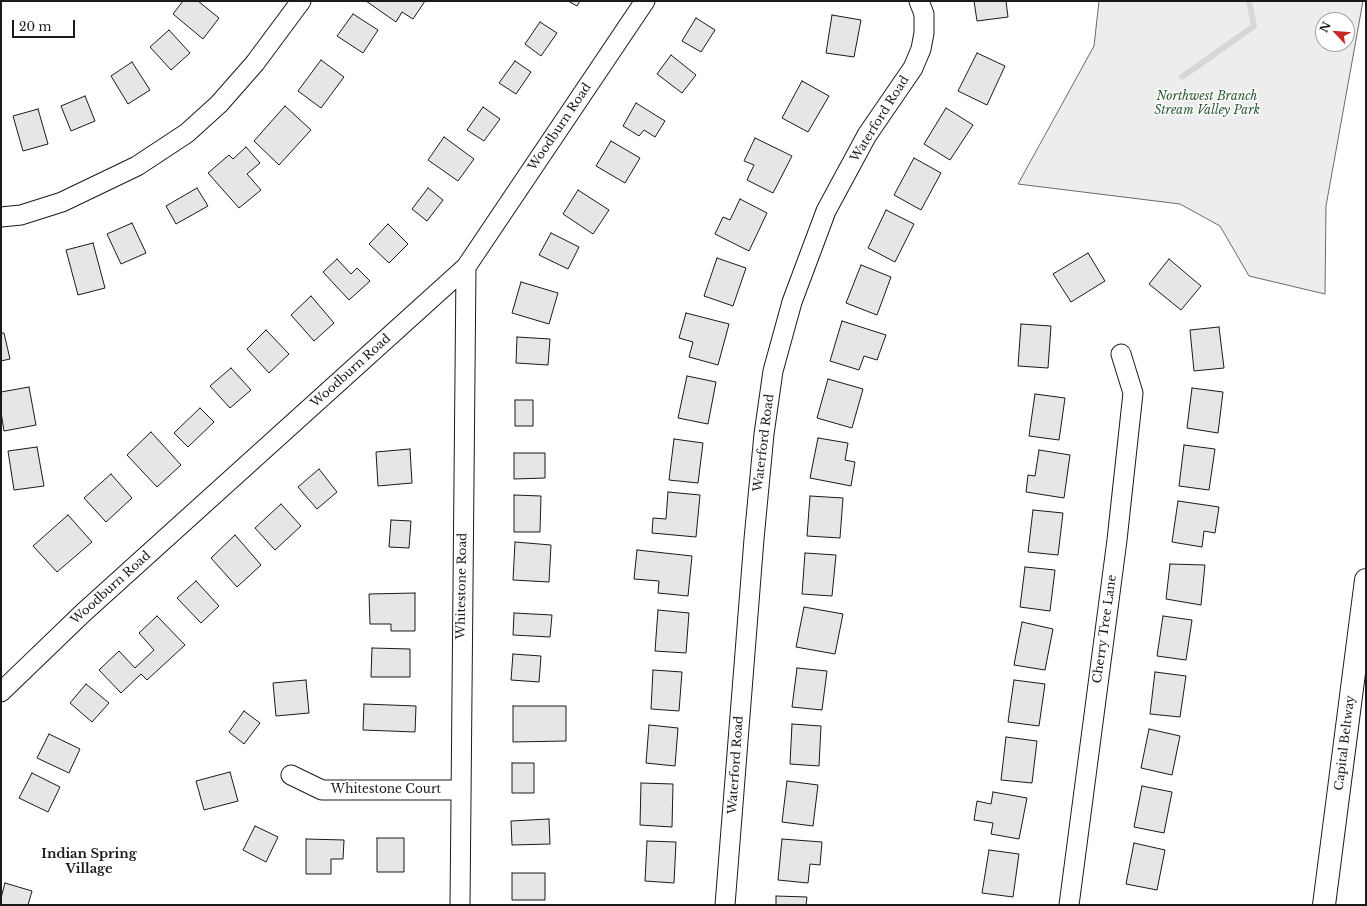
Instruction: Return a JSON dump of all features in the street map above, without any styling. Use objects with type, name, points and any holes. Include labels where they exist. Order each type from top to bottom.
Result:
[{"type":"highway","name":"Capital Beltway","points":[[1324,905],[1366,580]]},
{"type":"street","points":[[1,217],[21,214],[62,202],[137,166],[187,133],[219,104],[255,63],[301,1]]},
{"type":"street","name":"Woodburn Road","points":[[1,692],[83,613],[466,267],[645,1]]},
{"type":"street","name":"Waterford Road","points":[[725,905],[754,540],[764,434],[773,372],[792,302],[826,211],[867,135],[913,68],[921,49],[924,33],[921,8]]},
{"type":"street","name":"Whitestone Road","points":[[460,905],[466,267]]},
{"type":"street","name":"Cherry Tree Lane","points":[[1069,905],[1117,540],[1133,393],[1121,354]]},
{"type":"street","name":"Whitestone Court","points":[[291,775],[322,790],[460,790]]},
{"type":"green space","name":"Northwest Branch Stream Valley Park","points":[[1099,1],[1363,1],[1355,45],[1355,12],[1315,12],[1315,52],[1354,52],[1326,206],[1325,294],[1249,276],[1220,226],[1180,204],[1018,184],[1094,46]]},
{"type":"building","points":[[183,1],[198,1],[219,18],[203,39],[173,14]]},
{"type":"building","points":[[366,1],[425,1],[413,19],[402,12],[396,22]]},
{"type":"building","points":[[568,1],[580,1],[577,6]]},
{"type":"building","points":[[974,1],[1006,1],[1008,17],[977,21]]},
{"type":"building","points":[[353,14],[378,30],[363,53],[337,36]]},
{"type":"building","points":[[832,15],[861,20],[854,57],[826,53]]},
{"type":"building","points":[[696,18],[715,30],[701,52],[682,41]]},
{"type":"building","points":[[540,22],[557,33],[541,56],[525,44]]},
{"type":"building","points":[[169,30],[190,53],[171,70],[150,47]]},
{"type":"building","points":[[977,53],[1005,66],[987,105],[958,91]]},
{"type":"building","points":[[671,55],[696,75],[682,93],[657,74]]},
{"type":"building","points":[[321,60],[344,77],[321,108],[298,91]]},
{"type":"building","points":[[515,61],[531,72],[516,94],[499,83]]},
{"type":"building","points":[[132,62],[150,90],[128,104],[111,76]]},
{"type":"building","points":[[802,81],[829,96],[808,132],[782,118]]},
{"type":"building","points":[[85,96],[95,121],[71,131],[61,106]]},
{"type":"building","points":[[636,103],[665,121],[655,137],[644,130],[639,136],[623,126]]},
{"type":"building","points":[[285,106],[311,130],[279,165],[254,141]]},
{"type":"building","points":[[483,107],[500,119],[484,141],[467,130]]},
{"type":"building","points":[[946,108],[973,125],[950,160],[924,144]]},
{"type":"building","points":[[38,109],[48,144],[23,151],[13,116]]},
{"type":"building","points":[[444,137],[474,159],[458,181],[428,160]]},
{"type":"building","points":[[755,138],[792,156],[773,193],[747,180],[754,165],[744,161]]},
{"type":"building","points":[[611,141],[640,158],[625,183],[596,166]]},
{"type":"building","points":[[246,147],[260,163],[247,174],[261,190],[239,208],[208,173],[229,155],[233,159]]},
{"type":"building","points":[[914,158],[941,173],[921,210],[894,195]]},
{"type":"building","points":[[197,188],[208,206],[176,224],[166,206]]},
{"type":"building","points":[[428,188],[443,200],[427,221],[412,209]]},
{"type":"building","points":[[578,190],[609,210],[593,234],[563,214]]},
{"type":"building","points":[[740,199],[767,213],[749,251],[715,234],[723,217],[730,220]]},
{"type":"building","points":[[886,210],[914,224],[895,262],[868,248]]},
{"type":"building","points":[[132,223],[146,253],[121,264],[107,234]]},
{"type":"building","points":[[388,224],[408,244],[389,263],[369,244]]},
{"type":"building","points":[[551,233],[579,247],[568,269],[539,255]]},
{"type":"building","points":[[93,243],[105,288],[78,295],[66,250]]},
{"type":"building","points":[[1088,253],[1105,281],[1071,302],[1053,274]]},
{"type":"building","points":[[717,258],[746,268],[733,306],[704,296]]},
{"type":"building","points":[[337,259],[351,274],[357,268],[370,281],[349,300],[323,272]]},
{"type":"building","points":[[1169,259],[1201,286],[1181,310],[1149,284]]},
{"type":"building","points":[[861,265],[891,277],[877,315],[846,303]]},
{"type":"building","points":[[521,282],[558,293],[549,324],[512,313]]},
{"type":"building","points":[[311,296],[334,323],[314,341],[291,315]]},
{"type":"building","points":[[686,313],[729,324],[718,365],[689,357],[693,342],[679,338]]},
{"type":"building","points":[[842,321],[886,335],[877,360],[864,356],[859,370],[830,361]]},
{"type":"building","points":[[1021,324],[1051,326],[1048,368],[1018,366]]},
{"type":"building","points":[[1219,327],[1224,368],[1194,371],[1190,330]]},
{"type":"building","points":[[266,330],[289,354],[269,373],[247,349]]},
{"type":"building","points":[[1,333],[4,333],[10,359],[1,361]]},
{"type":"building","points":[[517,337],[550,339],[548,365],[516,363]]},
{"type":"building","points":[[231,368],[251,390],[230,408],[210,386]]},
{"type":"building","points":[[687,376],[716,382],[708,424],[678,418]]},
{"type":"building","points":[[828,379],[863,389],[852,428],[817,418]]},
{"type":"building","points":[[29,387],[36,425],[4,431],[1,412],[1,392]]},
{"type":"building","points":[[1192,388],[1223,392],[1218,433],[1187,428]]},
{"type":"building","points":[[1035,394],[1065,398],[1059,440],[1029,436]]},
{"type":"building","points":[[515,400],[533,400],[533,426],[515,426]]},
{"type":"building","points":[[200,408],[214,422],[188,447],[174,433]]},
{"type":"building","points":[[151,432],[181,465],[157,487],[127,455]]},
{"type":"building","points":[[818,438],[848,443],[845,460],[855,462],[851,486],[810,478]]},
{"type":"building","points":[[674,439],[703,443],[698,483],[669,480]]},
{"type":"building","points":[[1184,445],[1215,449],[1209,490],[1179,486]]},
{"type":"building","points":[[37,447],[44,486],[14,490],[8,451]]},
{"type":"building","points":[[410,449],[412,483],[378,486],[376,452]]},
{"type":"building","points":[[1039,450],[1070,455],[1064,498],[1026,492],[1028,475],[1035,476]]},
{"type":"building","points":[[514,453],[545,453],[545,478],[514,479]]},
{"type":"building","points":[[319,469],[337,492],[317,509],[298,487]]},
{"type":"building","points":[[111,474],[132,498],[106,522],[84,498]]},
{"type":"building","points":[[668,492],[700,495],[696,537],[652,533],[653,518],[666,519]]},
{"type":"building","points":[[514,495],[541,496],[540,532],[514,532]]},
{"type":"building","points":[[810,496],[843,498],[840,538],[807,536]]},
{"type":"building","points":[[1178,501],[1219,507],[1215,533],[1204,531],[1202,547],[1172,542]]},
{"type":"building","points":[[281,504],[301,526],[275,550],[255,528]]},
{"type":"building","points":[[1033,510],[1063,513],[1058,555],[1028,552]]},
{"type":"building","points":[[68,515],[92,542],[57,572],[33,546]]},
{"type":"building","points":[[391,520],[411,521],[409,548],[389,547]]},
{"type":"building","points":[[235,535],[261,565],[237,587],[211,558]]},
{"type":"building","points":[[515,542],[551,545],[549,582],[513,580]]},
{"type":"building","points":[[637,550],[692,556],[688,596],[658,593],[659,581],[634,579]]},
{"type":"building","points":[[805,553],[836,555],[832,596],[802,594]]},
{"type":"building","points":[[1170,564],[1205,565],[1201,605],[1166,599]]},
{"type":"building","points":[[1025,567],[1055,570],[1050,611],[1020,607]]},
{"type":"building","points":[[196,581],[219,606],[201,623],[177,598]]},
{"type":"building","points":[[415,593],[415,631],[391,631],[391,624],[370,624],[369,594]]},
{"type":"building","points":[[804,607],[843,614],[835,654],[796,647]]},
{"type":"building","points":[[658,610],[689,613],[686,653],[655,651]]},
{"type":"building","points":[[514,613],[552,615],[550,637],[513,635]]},
{"type":"building","points":[[157,616],[185,645],[147,680],[141,674],[121,693],[99,670],[119,651],[135,668],[154,650],[139,633]]},
{"type":"building","points":[[1163,616],[1192,620],[1186,660],[1157,656]]},
{"type":"building","points":[[1022,622],[1053,629],[1045,670],[1014,665]]},
{"type":"building","points":[[372,648],[410,649],[410,677],[371,677]]},
{"type":"building","points":[[513,654],[541,656],[539,682],[511,680]]},
{"type":"building","points":[[797,668],[827,671],[822,710],[792,707]]},
{"type":"building","points":[[653,670],[682,672],[679,711],[651,709]]},
{"type":"building","points":[[1155,672],[1186,676],[1180,717],[1150,714]]},
{"type":"building","points":[[306,680],[309,713],[276,716],[273,683]]},
{"type":"building","points":[[1014,680],[1045,684],[1039,726],[1008,722]]},
{"type":"building","points":[[86,684],[109,703],[92,722],[70,703]]},
{"type":"building","points":[[364,704],[416,706],[415,732],[363,730]]},
{"type":"building","points":[[513,706],[566,706],[566,741],[513,742]]},
{"type":"building","points":[[244,711],[260,723],[244,744],[229,732]]},
{"type":"building","points":[[792,724],[821,726],[819,766],[790,764]]},
{"type":"building","points":[[649,725],[678,728],[675,766],[646,763]]},
{"type":"building","points":[[1149,729],[1180,736],[1172,775],[1141,768]]},
{"type":"building","points":[[49,734],[80,749],[69,773],[37,758]]},
{"type":"building","points":[[1006,737],[1037,741],[1032,783],[1001,780]]},
{"type":"building","points":[[512,763],[534,763],[534,793],[512,793]]},
{"type":"building","points":[[230,772],[238,801],[204,810],[196,781]]},
{"type":"building","points":[[32,773],[60,787],[48,812],[19,798]]},
{"type":"building","points":[[787,781],[818,785],[813,826],[782,822]]},
{"type":"building","points":[[641,783],[673,784],[672,827],[640,825]]},
{"type":"building","points":[[1142,786],[1172,792],[1164,833],[1134,827]]},
{"type":"building","points":[[993,792],[1027,798],[1019,839],[991,834],[993,823],[974,820],[977,801],[991,804]]},
{"type":"building","points":[[549,819],[550,844],[512,845],[511,821]]},
{"type":"building","points":[[255,826],[278,837],[266,862],[243,850]]},
{"type":"building","points":[[377,838],[404,838],[404,872],[377,872]]},
{"type":"building","points":[[306,839],[344,840],[343,859],[331,859],[331,874],[306,874]]},
{"type":"building","points":[[782,839],[822,842],[820,865],[810,864],[808,883],[778,880]]},
{"type":"building","points":[[647,841],[676,842],[674,883],[645,881]]},
{"type":"building","points":[[1134,843],[1165,850],[1157,890],[1126,884]]},
{"type":"building","points":[[989,850],[1019,854],[1013,897],[982,893]]},
{"type":"building","points":[[512,873],[545,873],[545,900],[512,900]]},
{"type":"building","points":[[5,883],[32,891],[28,905],[1,905],[1,898]]},
{"type":"building","points":[[776,896],[807,897],[806,905],[776,905]]},
{"type":"waterway","points":[[1182,77],[1254,26],[1249,1]]},
{"type":"district","name":"Indian Spring Village","points":[[89,862]]}]
